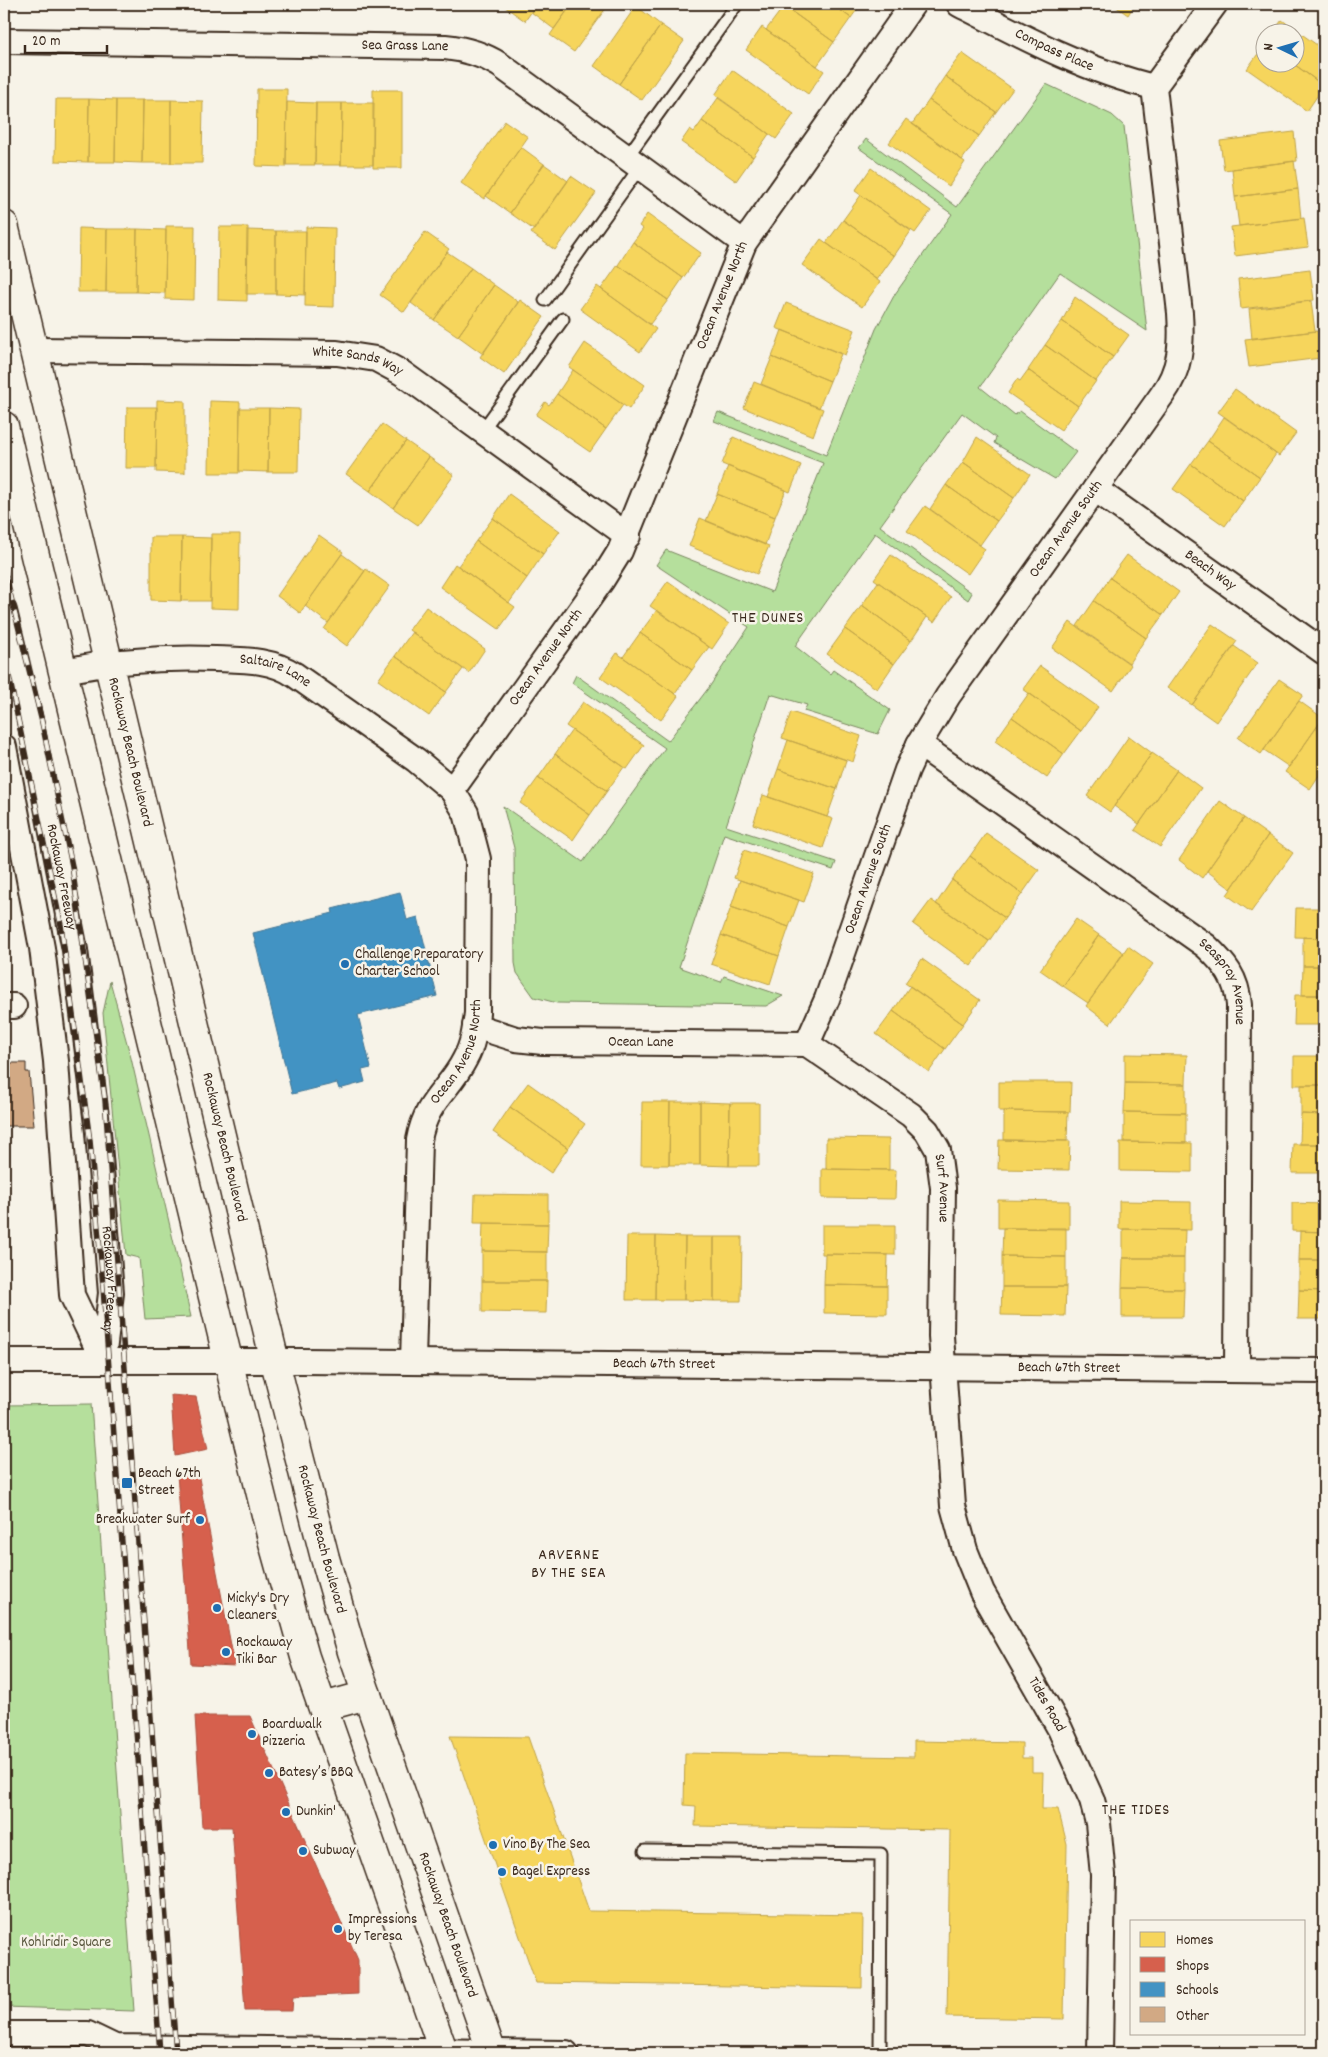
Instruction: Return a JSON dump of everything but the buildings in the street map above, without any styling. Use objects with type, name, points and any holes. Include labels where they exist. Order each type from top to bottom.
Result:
[{"type":"main road","name":"Rockaway Beach Boulevard","points":[[4,225],[275,1362],[327,1567],[367,1695],[492,2053]]},
{"type":"main road","points":[[4,426],[287,1596],[305,1657],[444,2053]]},
{"type":"main road","points":[[323,1707],[367,1695]]},
{"type":"street","name":"Ocean Avenue North","points":[[413,1362],[419,1140],[423,1122],[432,1104],[465,1060],[475,1026],[478,858],[466,812],[452,790],[602,580],[628,536],[744,243],[913,4]]},
{"type":"street","name":"Compass Place","points":[[959,4],[1090,67],[1122,79],[1154,87]]},
{"type":"street","points":[[1154,87],[1215,4]]},
{"type":"street","name":"Sea Grass Lane","points":[[4,41],[456,48],[490,59],[744,243]]},
{"type":"street","name":"Ocean Avenue South","points":[[807,1044],[827,999],[902,785],[919,744],[948,696],[1170,384],[1181,352],[1180,313],[1154,87]]},
{"type":"street","name":"White Sands Way","points":[[34,350],[357,355],[376,359],[393,367],[628,536]]},
{"type":"street","name":"Beach Way","points":[[1095,489],[1324,652]]},
{"type":"street","name":"Rockaway Freeway","points":[[4,611],[31,725],[75,950],[98,1132],[111,1292],[103,1360]]},
{"type":"street","name":"Saltaire Lane","points":[[63,671],[109,662],[173,657],[240,660],[277,665],[296,675],[416,760],[452,790]]},
{"type":"street","name":"Seaspray Avenue","points":[[919,744],[1206,946],[1231,972],[1236,982],[1239,1005],[1237,1370]]},
{"type":"street","name":"Rockaway Freeway","points":[[4,747],[18,815],[45,976],[56,1061],[72,1295],[103,1360]]},
{"type":"street","name":"Ocean Lane","points":[[475,1026],[516,1039],[543,1042],[807,1044]]},
{"type":"street","name":"Surf Avenue","points":[[807,1044],[911,1115],[927,1131],[938,1150],[943,1188],[941,1336],[943,1366]]},
{"type":"street","name":"Beach 67th Street","points":[[4,1361],[413,1362],[1324,1370]]},
{"type":"street","name":"Tides Road","points":[[943,1366],[950,1484],[953,1506],[965,1550],[986,1598],[1073,1754],[1092,1800],[1098,1823],[1104,1903],[1100,2053]]},
{"type":"street","points":[[4,2034],[88,2034],[109,2050],[566,2053]]},
{"type":"lane","points":[[545,300],[737,4]]},
{"type":"lane","points":[[482,431],[563,319]]},
{"type":"lane","points":[[645,1851],[881,1854],[880,2053]]},
{"type":"green space","points":[[1046,84],[1112,115],[1124,126],[1147,331],[1060,273],[980,387],[1015,415],[1020,411],[1076,452],[1055,479],[994,443],[996,438],[962,413],[880,526],[972,593],[968,600],[875,533],[795,646],[830,674],[833,670],[890,710],[878,734],[804,711],[807,705],[770,694],[726,826],[836,862],[833,870],[724,834],[679,967],[721,982],[724,976],[783,996],[766,1006],[557,1003],[534,997],[517,973],[515,963],[514,848],[503,806],[583,862],[665,748],[572,683],[576,675],[668,741],[710,686],[749,627],[656,565],[666,550],[772,592],[823,463],[714,421],[718,412],[826,455],[876,329],[895,294],[952,214],[859,148],[866,139],[957,207]]},
{"type":"green space","points":[[110,981],[131,1058],[191,1317],[145,1319],[139,1258],[126,1255],[103,1013]]},
{"type":"green space","name":"Kohlridir Square","points":[[91,1404],[134,2011],[4,2007],[4,1405]]},
{"type":"railway","points":[[4,569],[41,718],[72,866],[105,1100],[176,2053]]},
{"type":"railway","points":[[4,652],[61,925],[90,1141],[101,1261],[160,2053]]},
{"type":"place","name":"Challenge Preparatory Charter School","points":[[345,964]]},
{"type":"place","name":"Beach 67th Street","points":[[127,1483]]},
{"type":"place","name":"Breakwater Surf","points":[[200,1520]]},
{"type":"place","name":"Micky's Dry Cleaners","points":[[217,1608]]},
{"type":"place","name":"Rockaway Tiki Bar","points":[[226,1652]]},
{"type":"place","name":"Boardwalk Pizzeria","points":[[252,1734]]},
{"type":"place","name":"Batesy’s BBQ","points":[[269,1773]]},
{"type":"place","name":"Dunkin'","points":[[286,1812]]},
{"type":"place","name":"Vino By The Sea","points":[[493,1845]]},
{"type":"place","name":"Subway","points":[[303,1851]]},
{"type":"place","name":"Bagel Express","points":[[502,1872]]},
{"type":"place","name":"Impressions by Teresa","points":[[338,1929]]},
{"type":"district","name":"THE DUNES","points":[[768,618]]},
{"type":"district","name":"ARVERNE BY THE SEA","points":[[569,1564]]},
{"type":"district","name":"THE TIDES","points":[[1136,1810]]}]
